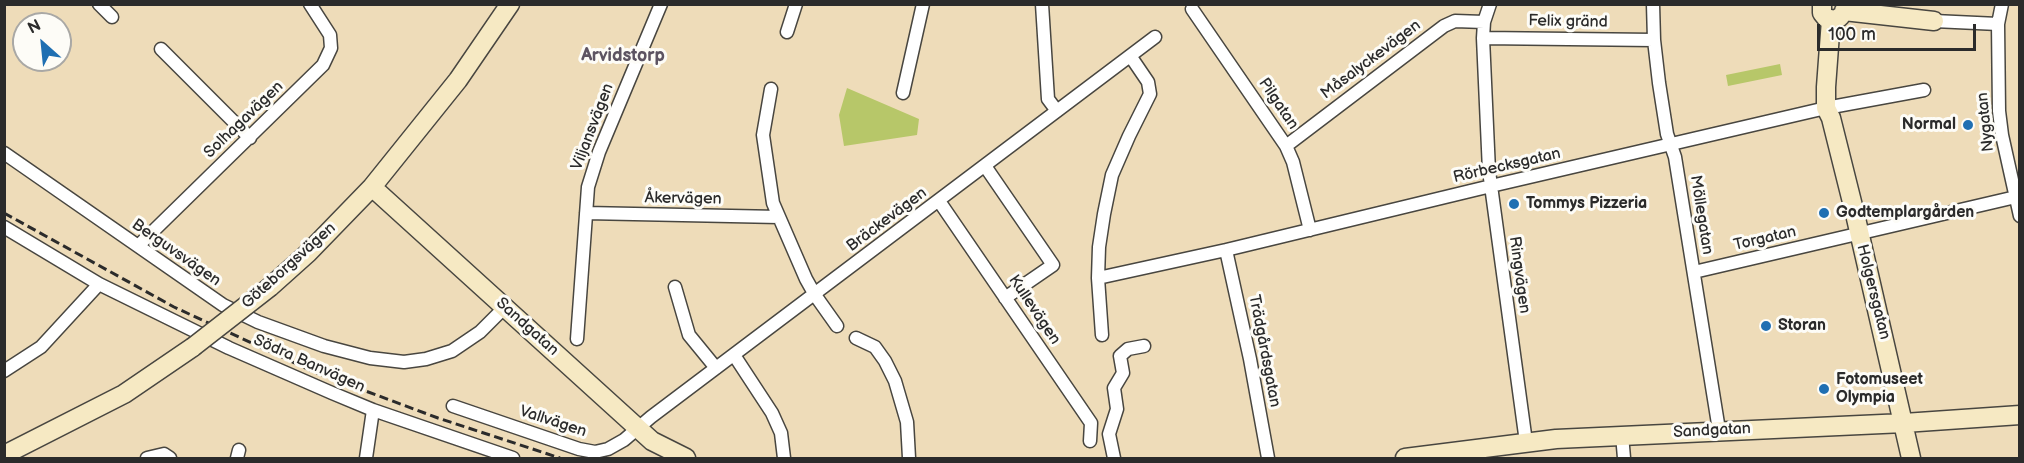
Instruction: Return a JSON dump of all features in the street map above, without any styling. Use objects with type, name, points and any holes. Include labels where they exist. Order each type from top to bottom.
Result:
[{"type":"main road","name":"Göteborgsvägen","points":[[4,455],[124,394],[193,347],[270,287],[309,253],[372,187],[458,80],[510,4]]},
{"type":"main road","points":[[1829,9],[1934,21]]},
{"type":"main road","name":"Holgersgatan","points":[[1829,9],[1826,108],[1859,234],[1911,459]]},
{"type":"main road","name":"Sandgatan","points":[[372,187],[637,428],[657,444],[686,459]]},
{"type":"main road","name":"Sandgatan","points":[[1406,459],[1526,442],[1622,435],[1904,423],[2019,415]]},
{"type":"street","points":[[99,4],[112,17]]},
{"type":"street","name":"Solhagavägen","points":[[138,246],[322,65],[331,48],[330,35],[310,4]]},
{"type":"street","name":"Viljansvägen","points":[[577,339],[588,187],[596,161],[661,4]]},
{"type":"street","points":[[786,32],[796,4]]},
{"type":"street","points":[[903,93],[923,4]]},
{"type":"street","points":[[1042,4],[1048,99],[1057,111]]},
{"type":"street","name":"Ringvägen","points":[[1490,4],[1482,38],[1491,186],[1526,442]]},
{"type":"street","name":"Möllegatan","points":[[1653,4],[1654,40],[1667,134],[1675,157],[1719,430]]},
{"type":"street","name":"Pilgatan","points":[[1191,9],[1286,146],[1293,162],[1310,230]]},
{"type":"street","points":[[1934,21],[2000,15]]},
{"type":"street","name":"Nygatan","points":[[2000,15],[1999,111],[2019,216]]},
{"type":"street","name":"Måsalyckevägen","points":[[1286,146],[1444,27],[1455,21],[1484,22]]},
{"type":"street","name":"Bräckevägen","points":[[637,428],[1155,37]]},
{"type":"street","name":"Felix gränd","points":[[1482,38],[1654,40]]},
{"type":"street","points":[[161,48],[250,138]]},
{"type":"street","points":[[1102,335],[1098,278],[1101,236],[1112,175],[1150,94],[1148,82],[1131,57]]},
{"type":"street","points":[[771,89],[764,135],[773,203],[814,295],[837,327]]},
{"type":"street","name":"Rörbecksgatan","points":[[1098,278],[1226,250],[1826,108],[1924,90]]},
{"type":"street","name":"Berguvsvägen","points":[[4,153],[231,310],[324,346],[370,358],[404,362],[426,359],[452,351],[480,333],[505,307]]},
{"type":"street","points":[[985,166],[1053,265],[1005,298]]},
{"type":"street","name":"Torgatan","points":[[1694,272],[2017,196]]},
{"type":"street","name":"Kullevägen","points":[[939,201],[1091,423],[1090,441]]},
{"type":"street","name":"Åkervägen","points":[[586,213],[779,217]]},
{"type":"street","name":"Södra Banvägen","points":[[4,227],[99,284],[229,348],[373,410],[513,459]]},
{"type":"street","name":"Trädgårdsgatan","points":[[1226,250],[1250,359],[1268,459]]},
{"type":"street","points":[[4,371],[40,347],[99,284]]},
{"type":"street","points":[[675,287],[689,335],[716,368]]},
{"type":"street","points":[[856,338],[875,347],[895,381],[907,422],[909,459]]},
{"type":"street","points":[[1114,459],[1109,434],[1117,409],[1114,388],[1123,373],[1120,356],[1128,349],[1144,346]]},
{"type":"street","points":[[734,355],[772,413],[780,433],[784,459]]},
{"type":"street","name":"Vallvägen","points":[[453,406],[573,447],[595,452],[608,449],[624,441],[637,428]]},
{"type":"street","points":[[366,459],[373,410]]},
{"type":"street","points":[[1622,435],[1624,459]]},
{"type":"street","points":[[147,459],[164,454],[170,459]]},
{"type":"green space","points":[[1780,64],[1782,75],[1728,86],[1726,75]]},
{"type":"green space","points":[[847,88],[919,119],[917,135],[844,146],[839,115]]},
{"type":"railway","points":[[4,213],[174,307],[312,371],[438,418],[560,458]]},
{"type":"place","name":"Normal","points":[[1968,125]]},
{"type":"place","name":"Tommys Pizzeria","points":[[1514,204]]},
{"type":"place","name":"Godtemplargården","points":[[1824,213]]},
{"type":"place","name":"Storan","points":[[1766,326]]},
{"type":"place","name":"Fotomuseet Olympia","points":[[1824,389]]},
{"type":"district","name":"Arvidstorp","points":[[623,56]]}]
